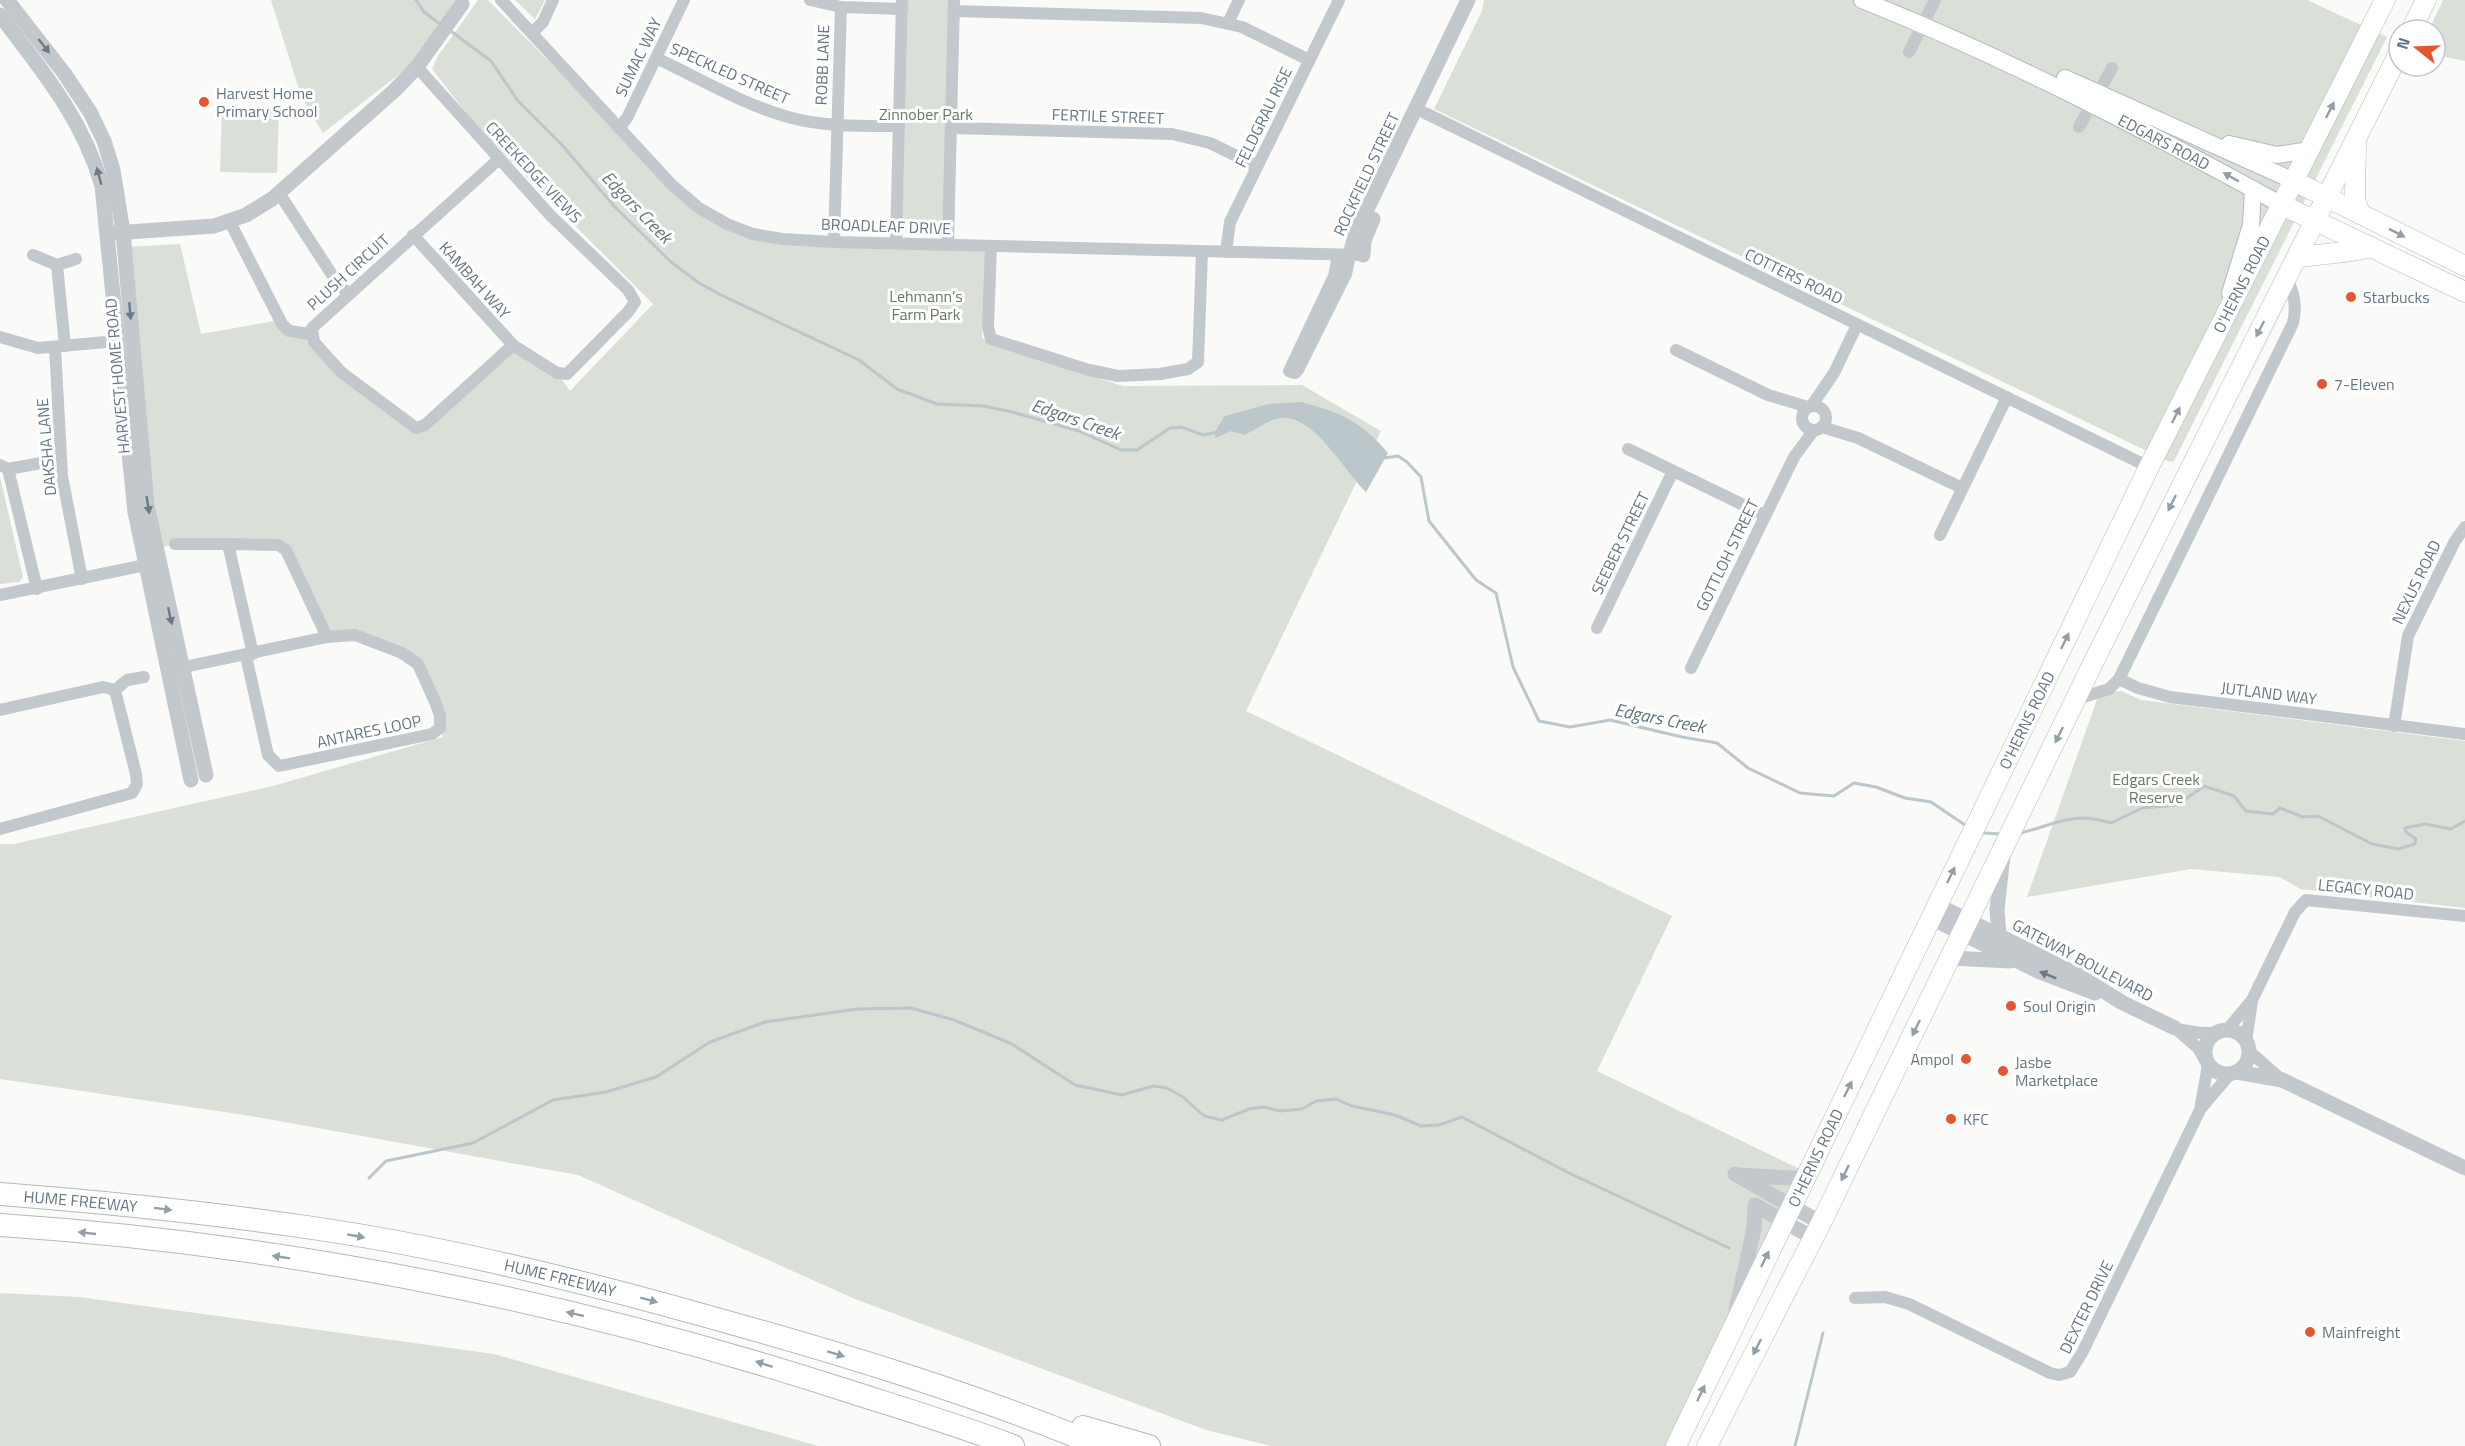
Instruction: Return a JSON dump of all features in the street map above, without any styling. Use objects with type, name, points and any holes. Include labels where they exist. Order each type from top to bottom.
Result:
[{"type":"highway","name":"HUME FREEWAY","points":[[0,1194],[128,1204],[296,1225],[408,1245],[570,1280],[676,1307],[929,1382],[1100,1446]]},
{"type":"highway","name":"HUME FREEWAY","points":[[0,1225],[176,1241],[493,1294],[743,1357],[1013,1446]]},
{"type":"highway","points":[[929,1382],[1149,1446]]},
{"type":"highway","points":[[919,1414],[987,1446]]},
{"type":"main road","name":"EDGARS ROAD","points":[[1862,0],[1924,20],[2096,98],[2196,137],[2294,181],[2465,266]]},
{"type":"main road","name":"EDGARS ROAD","points":[[1892,0],[1924,20]]},
{"type":"main road","name":"O'HERNS ROAD","points":[[1676,1446],[2149,467],[2385,0]]},
{"type":"main road","points":[[2417,18],[2426,0]]},
{"type":"main road","points":[[1707,1446],[1817,1231],[2076,699],[2387,77]]},
{"type":"main road","name":"EDGARS ROAD","points":[[2096,98],[2282,205],[2465,292]]},
{"type":"main road","points":[[2196,137],[2277,155],[2310,150]]},
{"type":"main road","points":[[2356,139],[2355,199],[2360,214]]},
{"type":"main road","points":[[2219,329],[2251,225],[2253,189]]},
{"type":"main road","points":[[2296,258],[2325,252],[2352,252],[2371,247]]},
{"type":"street","name":"HARVEST HOME ROAD","points":[[8,0],[64,73],[101,135],[113,170],[118,341],[132,490],[152,564],[199,778]]},
{"type":"street","name":"BROADLEAF DRIVE","points":[[501,0],[672,185],[713,217],[740,230],[768,237],[834,242],[1354,255]]},
{"type":"street","points":[[532,33],[543,22],[553,0]]},
{"type":"street","name":"SUMAC WAY","points":[[619,128],[627,118],[684,0]]},
{"type":"street","points":[[810,0],[841,7],[902,5],[896,243]]},
{"type":"street","points":[[1228,23],[1239,0]]},
{"type":"street","name":"FELDGRAU RISE","points":[[1226,252],[1230,222],[1339,0]]},
{"type":"street","name":"ROCKFIELD STREET","points":[[1420,111],[1468,0]]},
{"type":"street","name":"ROCKFIELD STREET","points":[[1314,328],[1346,274],[1354,255],[1356,232],[1479,0]]},
{"type":"street","points":[[1909,52],[1935,0]]},
{"type":"street","points":[[116,233],[197,228],[230,222],[261,207],[279,194],[417,68],[464,2]]},
{"type":"street","points":[[948,244],[954,5],[1059,7],[1201,18],[1228,23],[1309,60]]},
{"type":"street","name":"ROBB LANE","points":[[834,242],[841,7]]},
{"type":"street","name":"HARVEST HOME ROAD","points":[[0,15],[56,89],[87,141],[116,233],[152,564]]},
{"type":"street","name":"SPECKLED STREET","points":[[656,58],[772,112],[804,121],[836,125],[899,126]]},
{"type":"street","name":"CREEKEDGE VIEWS","points":[[417,68],[551,216],[632,294],[635,302],[632,308],[567,374],[557,373],[513,345]]},
{"type":"street","points":[[2079,126],[2112,68]]},
{"type":"street","name":"COTTERS ROAD","points":[[1420,111],[2149,467]]},
{"type":"street","name":"FERTILE STREET","points":[[951,128],[1172,134],[1210,143],[1257,166]]},
{"type":"street","name":"PLUSH CIRCUIT","points":[[499,159],[348,293],[315,324],[311,334],[314,342],[351,381],[416,428],[425,425],[513,345]]},
{"type":"street","points":[[279,194],[338,284],[348,293]]},
{"type":"street","points":[[230,222],[282,324],[289,331],[311,334]]},
{"type":"street","name":"KAMBAH WAY","points":[[413,235],[513,345]]},
{"type":"street","points":[[991,246],[988,327],[991,339],[1089,370],[1127,377],[1188,369],[1198,362],[1202,252]]},
{"type":"street","points":[[2441,254],[2465,254]]},
{"type":"street","points":[[33,255],[57,265],[76,259]]},
{"type":"street","name":"DAKSHA LANE","points":[[57,265],[62,476],[82,579]]},
{"type":"street","points":[[2076,699],[2109,689],[2119,679],[2234,438],[2293,323],[2295,308],[2292,288],[2286,277]]},
{"type":"street","name":"GOTTLOH STREET","points":[[1691,668],[1857,325]]},
{"type":"street","points":[[0,338],[27,347],[118,341]]},
{"type":"street","points":[[1676,350],[1962,488]]},
{"type":"street","points":[[1940,535],[2007,397]]},
{"type":"street","points":[[1628,449],[1764,515]]},
{"type":"street","points":[[37,589],[4,467],[52,461]]},
{"type":"street","name":"SEEBER STREET","points":[[1597,628],[1673,471]]},
{"type":"street","name":"NEXUS ROAD","points":[[2394,726],[2408,636],[2455,541],[2465,527]]},
{"type":"street","points":[[175,544],[282,547],[290,555],[327,637]]},
{"type":"street","points":[[228,544],[250,655]]},
{"type":"street","points":[[0,595],[152,564]]},
{"type":"street","name":"ANTARES LOOP","points":[[175,669],[327,637],[355,635],[410,658],[424,672],[440,717],[440,728],[432,734],[279,766],[268,755],[250,655]]},
{"type":"street","points":[[115,690],[127,680],[144,677]]},
{"type":"street","name":"JUTLAND WAY","points":[[2119,679],[2138,688],[2170,697],[2465,734]]},
{"type":"street","points":[[0,710],[103,687],[115,690]]},
{"type":"street","points":[[0,829],[132,793],[137,784],[136,774],[115,690]]},
{"type":"street","points":[[1999,935],[1997,910],[2004,849]]},
{"type":"street","name":"LEGACY ROAD","points":[[2221,1031],[2252,1000],[2295,912],[2306,900],[2465,916]]},
{"type":"street","points":[[1934,911],[1966,927],[2022,962],[2073,985],[2123,1003]]},
{"type":"street","name":"GATEWAY BOULEVARD","points":[[1966,927],[1999,935],[2076,974],[2123,1003],[2175,1028],[2201,1033],[2221,1031]]},
{"type":"street","points":[[1950,958],[2022,962]]},
{"type":"street","name":"LEGACY ROAD","points":[[2248,1047],[2252,1000]]},
{"type":"street","points":[[2175,1028],[2198,1048],[2218,1073],[2282,1080],[2465,1168]]},
{"type":"street","points":[[2207,1062],[2207,1041],[2221,1031],[2238,1033],[2248,1047],[2282,1080]]},
{"type":"street","points":[[2234,1073],[2246,1063],[2248,1047]]},
{"type":"street","name":"DEXTER DRIVE","points":[[2200,1110],[2207,1062]]},
{"type":"street","name":"DEXTER DRIVE","points":[[1855,1298],[1885,1297],[1909,1304],[2050,1373],[2059,1375],[2070,1372],[2082,1353],[2200,1110],[2234,1073]]},
{"type":"street","points":[[1804,1179],[1735,1174],[1787,1214],[1817,1231]]},
{"type":"street","points":[[1731,1330],[1754,1229],[1755,1204],[1787,1214]]},
{"type":"green space","points":[[271,0],[458,0],[415,62],[323,133],[301,96]]},
{"type":"green space","name":"Lehmann’s Farm Park","points":[[478,0],[488,0],[608,121],[664,184],[752,238],[982,249],[986,255],[982,338],[998,347],[1123,386],[1302,385],[1381,431],[1246,711],[1672,916],[1597,1071],[1804,1171],[1666,1446],[1271,1446],[1206,1430],[855,1299],[578,1175],[245,1115],[0,1079],[0,844],[14,844],[273,786],[443,737],[424,672],[365,637],[327,637],[286,550],[175,544],[156,549],[125,247],[180,244],[201,334],[280,320],[314,342],[416,428],[513,345],[557,373],[570,391],[653,304],[478,128],[432,69],[438,56]]},
{"type":"green space","points":[[515,0],[545,0],[535,19]]},
{"type":"green space","name":"Zinnober Park","points":[[908,0],[950,0],[944,232],[902,231]]},
{"type":"green space","points":[[1484,0],[2307,0],[2387,37],[2174,461],[2170,462],[1434,109],[1482,11]]},
{"type":"green space","points":[[2443,0],[2465,0],[2465,61],[2447,57],[2447,18],[2435,18]]},
{"type":"green space","points":[[222,109],[279,110],[277,173],[220,172]]},
{"type":"green space","points":[[0,477],[23,577],[19,582],[0,584]]},
{"type":"green space","name":"Edgars Creek Reserve","points":[[2121,691],[2141,700],[2465,741],[2465,908],[2300,889],[2280,877],[2191,869],[2027,897],[2099,694]]},
{"type":"green space","points":[[0,1293],[79,1297],[494,1354],[818,1446],[0,1446]]},
{"type":"shaded area","points":[[1300,402],[1349,419],[1359,425],[1388,453],[1366,492],[1321,438],[1299,422],[1288,418],[1266,423],[1245,435],[1231,431],[1215,438],[1216,430],[1225,416],[1269,404]]},
{"type":"waterway","name":"Edgars Creek","points":[[416,0],[424,12],[440,24]]},
{"type":"waterway","name":"Edgars Creek","points":[[448,29],[491,61],[518,101],[562,145],[614,206],[670,261],[699,283],[721,295],[859,360],[897,389],[937,404],[983,406],[1012,412],[1079,431],[1121,450],[1137,450],[1170,428],[1181,427],[1203,435],[1219,432]]},
{"type":"waterway","name":"Edgars Creek","points":[[1384,458],[1398,456],[1421,477],[1429,521],[1476,580],[1496,593],[1513,667],[1539,721],[1570,727],[1610,720],[1717,743],[1748,768],[1800,793],[1834,796],[1854,783],[1876,787],[1905,798],[1931,802],[1968,827]]},
{"type":"waterway","name":"Edgars Creek","points":[[2021,833],[2066,820],[2087,818],[2111,823],[2142,808],[2177,805],[2204,786],[2234,796],[2246,811],[2273,814],[2280,808],[2303,817],[2318,816],[2372,844],[2398,849],[2415,844],[2416,839],[2406,832],[2405,828],[2425,824],[2451,829],[2465,821]]},
{"type":"waterway","name":"Edgars Creek","points":[[1982,833],[2002,834]]},
{"type":"waterway","points":[[369,1178],[386,1161],[473,1143],[553,1100],[606,1092],[656,1077],[710,1042],[765,1022],[857,1009],[911,1008],[954,1020],[1012,1044],[1075,1085],[1122,1095],[1153,1086],[1167,1088],[1183,1097],[1204,1116],[1222,1120],[1249,1109],[1264,1107],[1280,1111],[1302,1109],[1316,1101],[1336,1099],[1352,1106],[1395,1115],[1421,1126],[1439,1125],[1462,1117],[1571,1174],[1729,1248]]},
{"type":"waterway","points":[[1795,1446],[1823,1333]]},
{"type":"place","name":"Harvest Home Primary School","points":[[204,102]]},
{"type":"place","name":"Starbucks","points":[[2351,297]]},
{"type":"place","name":"7-Eleven","points":[[2322,384]]},
{"type":"place","name":"Soul Origin","points":[[2011,1006]]},
{"type":"place","name":"Ampol","points":[[1966,1059]]},
{"type":"place","name":"Jasbe Marketplace","points":[[2003,1071]]},
{"type":"place","name":"KFC","points":[[1951,1119]]},
{"type":"place","name":"Mainfreight","points":[[2310,1332]]}]
